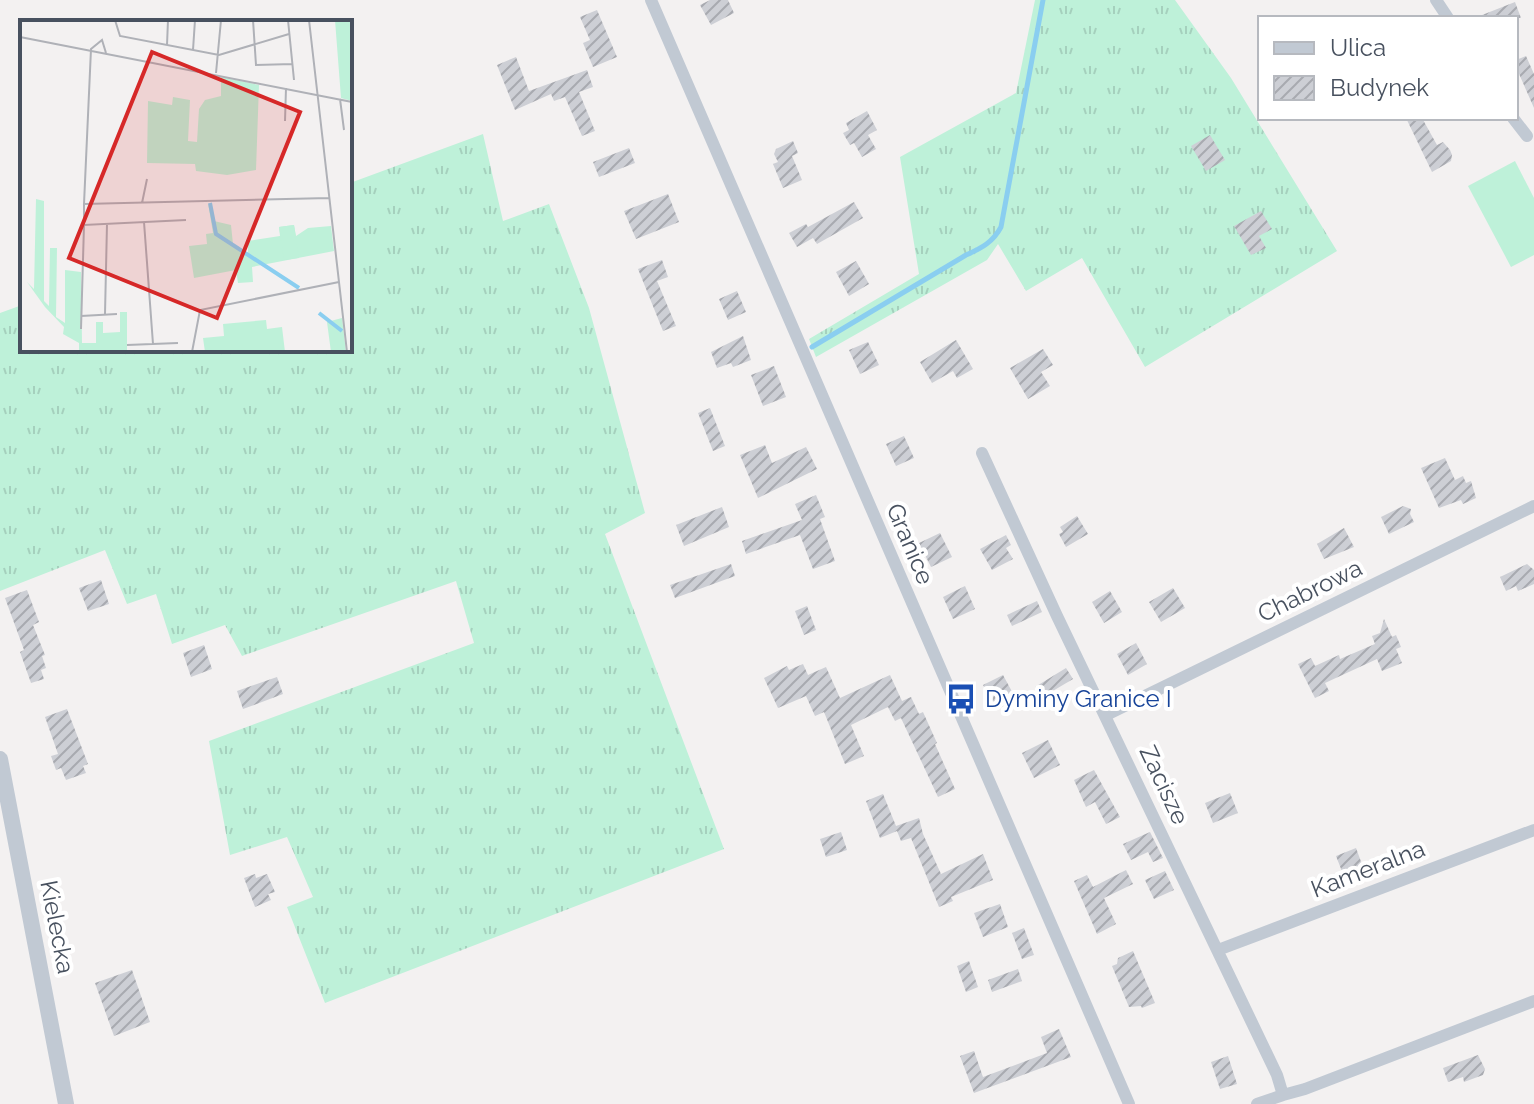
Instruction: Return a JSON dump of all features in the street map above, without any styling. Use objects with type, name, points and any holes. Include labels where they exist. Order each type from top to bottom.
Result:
[{"type":"street","name":"Granice","points":[[651,0],[1129,1104]]},
{"type":"street","points":[[1515,120],[1527,136]]},
{"type":"street","name":"Zacisze","points":[[982,453],[1277,1075],[1283,1095]]},
{"type":"street","name":"Chabrowa","points":[[1106,715],[1534,506]]},
{"type":"street","name":"Kielecka","points":[[0,759],[66,1104]]},
{"type":"street","name":"Kameralna","points":[[1218,950],[1534,830]]},
{"type":"street","points":[[1257,1104],[1305,1089],[1534,1001]]},
{"type":"green space","points":[[1035,0],[1175,0],[1231,78],[1337,251],[1145,367],[1082,258],[1026,291],[998,244],[987,260],[816,357],[809,339],[919,274],[900,157],[1016,93]]},
{"type":"green space","points":[[483,134],[503,221],[549,204],[589,308],[645,513],[605,534],[724,849],[325,1003],[287,907],[313,897],[287,837],[230,855],[209,741],[474,643],[456,581],[242,656],[225,625],[172,644],[156,594],[127,604],[105,550],[0,591],[0,313],[20,306],[20,352],[352,352],[352,182]]},
{"type":"green space","points":[[1515,161],[1534,198],[1534,255],[1511,267],[1468,186]]},
{"type":"building","points":[[710,0],[728,0],[734,13],[711,25],[700,5]]},
{"type":"building","points":[[1515,2],[1521,18],[1518,16],[1480,16]]},
{"type":"building","points":[[597,10],[617,57],[593,67],[583,43],[590,40],[580,17]]},
{"type":"building","points":[[1526,56],[1534,74],[1534,108],[1518,72],[1518,59]]},
{"type":"building","points":[[516,57],[529,91],[587,70],[593,87],[579,92],[595,131],[582,136],[565,97],[554,101],[551,94],[515,110],[497,65]]},
{"type":"building","points":[[867,111],[877,130],[868,135],[876,149],[862,157],[854,143],[850,145],[843,133],[849,130],[846,123]]},
{"type":"building","points":[[1407,120],[1423,120],[1437,145],[1443,142],[1450,150],[1451,161],[1432,172]]},
{"type":"building","points":[[1210,135],[1225,160],[1206,171],[1191,146]]},
{"type":"building","points":[[793,141],[798,153],[792,156],[802,180],[783,188],[773,164],[778,162],[774,154],[776,149]]},
{"type":"building","points":[[629,148],[635,163],[599,177],[593,162]]},
{"type":"building","points":[[668,194],[679,222],[636,239],[624,211]]},
{"type":"building","points":[[854,202],[863,218],[817,244],[813,238],[797,247],[789,233],[806,224],[808,227]]},
{"type":"building","points":[[1261,211],[1272,229],[1259,236],[1266,248],[1251,255],[1234,226]]},
{"type":"building","points":[[662,260],[668,277],[657,281],[676,326],[663,331],[638,269]]},
{"type":"building","points":[[856,261],[869,284],[849,296],[836,272]]},
{"type":"building","points":[[737,291],[746,312],[728,320],[719,299]]},
{"type":"building","points":[[743,336],[751,360],[733,367],[731,363],[717,368],[711,352]]},
{"type":"building","points":[[956,340],[973,369],[957,378],[953,371],[932,383],[920,362]]},
{"type":"building","points":[[868,342],[879,365],[860,374],[849,350]]},
{"type":"building","points":[[1043,349],[1053,365],[1041,372],[1050,386],[1028,399],[1010,368]]},
{"type":"building","points":[[774,366],[786,397],[763,406],[751,375]]},
{"type":"building","points":[[710,408],[725,446],[713,451],[698,413]]},
{"type":"building","points":[[904,436],[914,458],[896,466],[886,444]]},
{"type":"building","points":[[765,445],[772,463],[806,447],[817,469],[758,498],[740,455]]},
{"type":"building","points":[[1445,458],[1455,480],[1463,476],[1466,483],[1471,481],[1476,498],[1463,504],[1461,500],[1439,508],[1421,468]]},
{"type":"building","points":[[816,495],[825,517],[820,519],[835,561],[813,569],[800,535],[746,554],[742,541],[802,520],[795,504]]},
{"type":"building","points":[[1403,506],[1411,509],[1414,522],[1389,534],[1381,517]]},
{"type":"building","points":[[722,507],[729,527],[684,546],[676,525]]},
{"type":"building","points":[[1077,516],[1088,534],[1066,547],[1059,534],[1063,532],[1060,527]]},
{"type":"building","points":[[1344,528],[1354,547],[1324,559],[1317,544]]},
{"type":"building","points":[[940,533],[952,557],[931,567],[919,543]]},
{"type":"building","points":[[1006,535],[1011,545],[1006,548],[1013,559],[992,570],[980,549]]},
{"type":"building","points":[[731,564],[735,576],[675,598],[670,585]]},
{"type":"building","points":[[1527,564],[1534,570],[1534,584],[1518,591],[1516,586],[1506,591],[1500,577]]},
{"type":"building","points":[[101,580],[109,604],[88,611],[79,588]]},
{"type":"building","points":[[965,586],[975,609],[953,619],[943,597]]},
{"type":"building","points":[[1173,588],[1185,608],[1161,622],[1149,602]]},
{"type":"building","points":[[27,590],[39,622],[33,625],[45,655],[42,656],[46,668],[41,670],[44,679],[31,683],[20,652],[24,650],[5,598]]},
{"type":"building","points":[[1110,591],[1122,612],[1104,623],[1092,602]]},
{"type":"building","points":[[1037,601],[1042,612],[1012,626],[1007,615]]},
{"type":"building","points":[[807,606],[816,630],[804,635],[795,611]]},
{"type":"building","points":[[1384,619],[1392,637],[1396,635],[1401,647],[1396,649],[1402,663],[1382,671],[1377,659],[1325,683],[1329,691],[1315,698],[1298,664],[1311,658],[1315,666],[1375,644],[1372,636],[1380,633]]},
{"type":"building","points":[[1136,643],[1147,664],[1128,675],[1117,654]]},
{"type":"building","points":[[204,645],[212,669],[191,677],[183,653]]},
{"type":"building","points":[[803,664],[808,675],[826,667],[840,698],[890,675],[902,701],[911,697],[919,714],[923,712],[955,789],[938,797],[901,718],[895,721],[888,707],[851,725],[864,756],[845,764],[824,712],[815,716],[806,696],[778,708],[764,678],[787,666],[789,670]]},
{"type":"building","points":[[1066,668],[1073,679],[1041,698],[1035,687]]},
{"type":"building","points":[[1003,675],[1016,699],[996,710],[983,685]]},
{"type":"building","points":[[277,677],[283,694],[243,709],[237,691]]},
{"type":"building","points":[[67,709],[88,764],[83,766],[86,773],[66,780],[61,768],[56,770],[51,756],[58,754],[45,717]]},
{"type":"building","points":[[1048,740],[1060,765],[1034,778],[1022,753]]},
{"type":"building","points":[[1094,770],[1120,817],[1106,824],[1095,802],[1086,807],[1074,780]]},
{"type":"building","points":[[1230,793],[1238,813],[1213,823],[1205,803]]},
{"type":"building","points":[[883,794],[896,826],[919,818],[941,874],[983,854],[993,880],[951,897],[953,901],[939,907],[911,838],[901,841],[897,831],[880,838],[866,801]]},
{"type":"building","points":[[841,832],[847,850],[826,857],[820,839]]},
{"type":"building","points":[[1150,832],[1163,858],[1153,862],[1148,852],[1131,860],[1123,844]]},
{"type":"building","points":[[1356,848],[1363,867],[1343,874],[1336,856]]},
{"type":"building","points":[[1126,870],[1133,884],[1104,898],[1116,924],[1097,934],[1074,881],[1087,875],[1093,887]]},
{"type":"building","points":[[1165,871],[1174,890],[1154,899],[1145,880]]},
{"type":"building","points":[[255,874],[256,878],[267,874],[275,892],[268,894],[271,900],[255,907],[244,878]]},
{"type":"building","points":[[1000,904],[1008,927],[983,937],[974,913]]},
{"type":"building","points":[[1024,928],[1034,955],[1022,959],[1012,933]]},
{"type":"building","points":[[1133,951],[1155,1003],[1142,1008],[1129,1007],[1112,966],[1117,964],[1118,958]]},
{"type":"building","points":[[969,961],[978,987],[966,992],[957,966]]},
{"type":"building","points":[[1018,969],[1022,981],[992,992],[988,980]]},
{"type":"building","points":[[132,970],[150,1022],[114,1036],[95,983]]},
{"type":"building","points":[[1059,1029],[1071,1057],[974,1093],[960,1056],[974,1051],[983,1077],[1047,1053],[1041,1037]]},
{"type":"building","points":[[1478,1055],[1485,1069],[1483,1075],[1464,1082],[1463,1077],[1448,1082],[1443,1068]]},
{"type":"building","points":[[1228,1056],[1237,1084],[1220,1089],[1211,1062]]},
{"type":"waterway","points":[[812,347],[982,247],[998,232],[1043,0]]},
{"type":"place","name":"Dyminy Granice I","points":[[961,699]]}]
